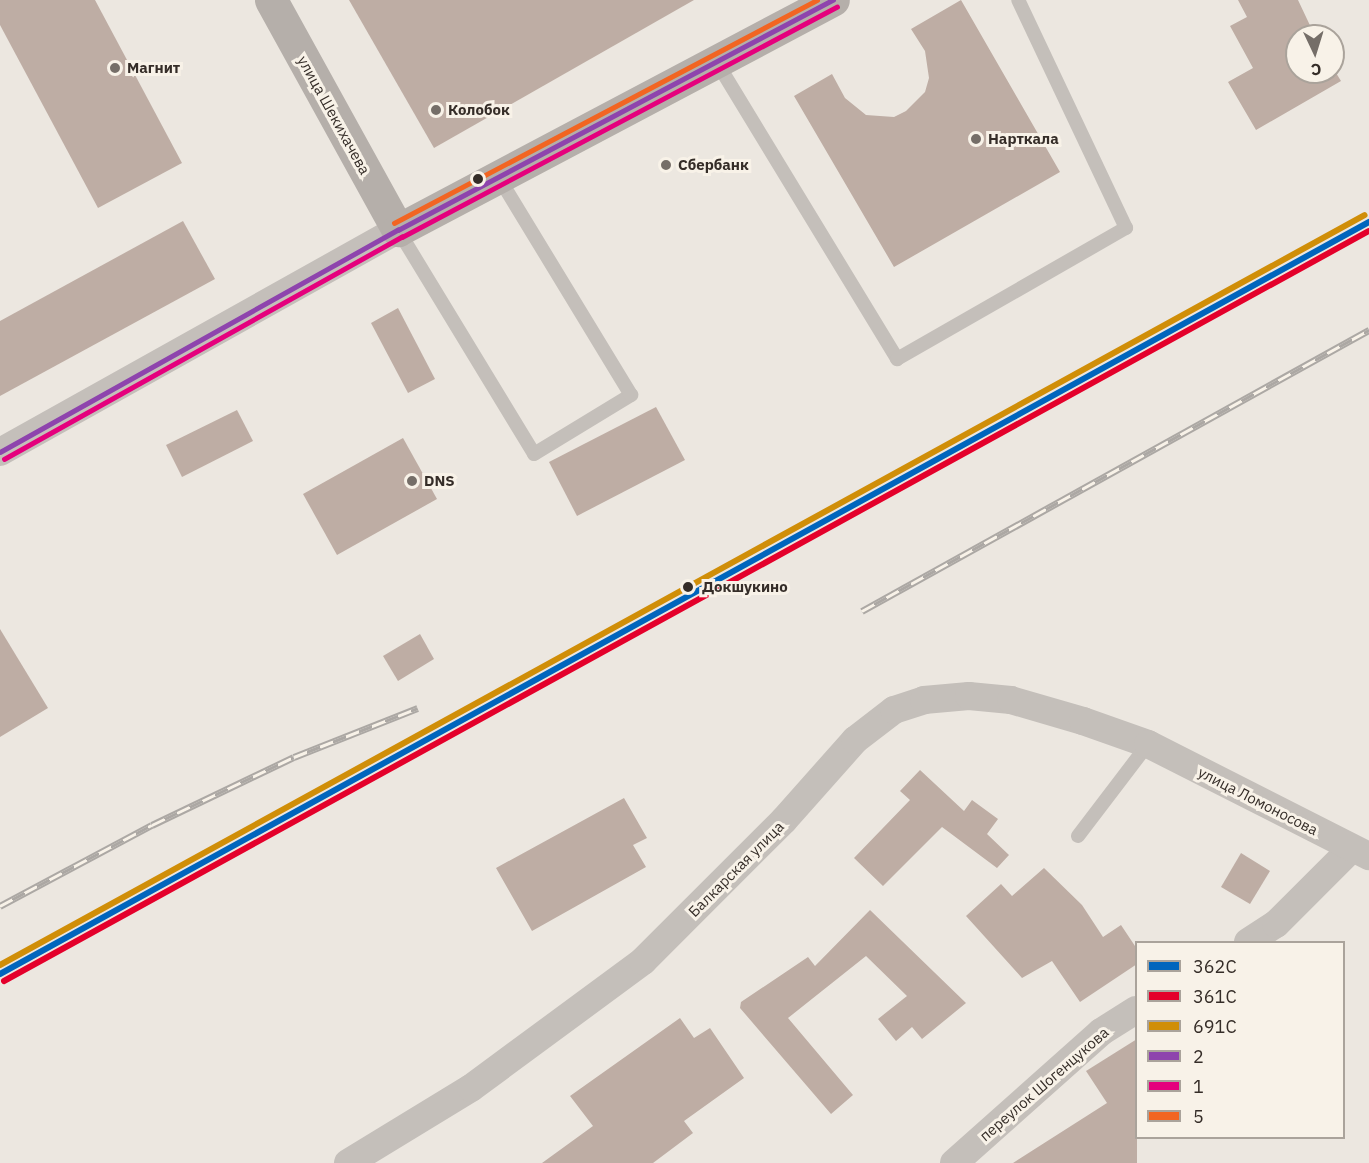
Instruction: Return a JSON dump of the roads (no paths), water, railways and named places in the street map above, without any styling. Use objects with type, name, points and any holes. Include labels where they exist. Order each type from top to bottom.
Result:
[{"type":"street","name":"улица Шекихачева","points":[[271,0],[398,230]]},
{"type":"street","points":[[0,452],[398,230],[833,0]]},
{"type":"street","name":"Балкарская улица","points":[[348,1163],[471,1088],[643,961],[784,820],[855,740],[894,710],[924,699],[969,696],[1011,700],[1148,744]]},
{"type":"street","name":"улица Ломоносова","points":[[1148,744],[1360,852]]},
{"type":"street","points":[[1249,941],[1283,918],[1360,852]]},
{"type":"street","name":"переулок Шогенцукова","points":[[954,1163],[1101,1032],[1135,1011]]},
{"type":"lane","points":[[716,60],[897,359],[1126,228],[1018,0]]},
{"type":"lane","points":[[398,230],[534,454],[631,395],[499,178]]},
{"type":"lane","points":[[1078,836],[1148,744]]},
{"type":"railway","points":[[862,611],[1369,330]]},
{"type":"railway","points":[[0,906],[152,825],[294,757],[418,708]]},
{"type":"place","name":"Магнит","points":[[115,68]]},
{"type":"place","name":"Колобок","points":[[436,110]]},
{"type":"place","name":"Нарткала","points":[[976,139]]},
{"type":"place","name":"Сбербанк","points":[[666,165]]},
{"type":"place","name":"DNS","points":[[412,481]]},
{"type":"place","name":"Докшукино","points":[[688,587]]}]
